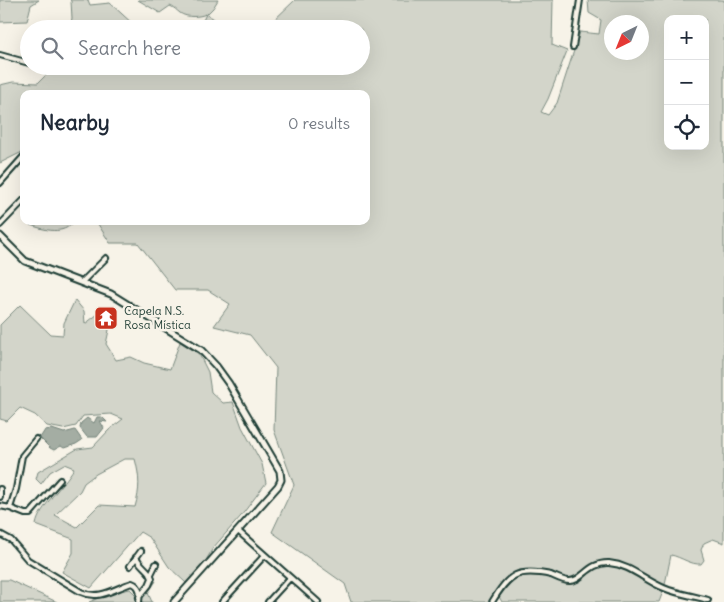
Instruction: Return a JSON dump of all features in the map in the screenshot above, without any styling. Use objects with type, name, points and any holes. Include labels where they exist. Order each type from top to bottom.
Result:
[{"type":"street","points":[[573,47],[580,0]]},
{"type":"street","points":[[0,55],[20,61]]},
{"type":"street","points":[[0,183],[20,160]]},
{"type":"street","points":[[0,225],[20,204]]},
{"type":"street","points":[[1,238],[25,262],[82,282],[117,297],[190,342],[206,355],[237,396],[276,464],[281,478],[278,486],[174,602]]},
{"type":"street","points":[[82,282],[106,258]]},
{"type":"street","points":[[10,508],[18,484],[22,456],[36,439]]},
{"type":"street","points":[[0,506],[30,514],[60,480]]},
{"type":"street","points":[[0,489],[0,497]]},
{"type":"street","points":[[238,531],[316,602]]},
{"type":"street","points":[[0,534],[11,540],[28,560],[86,594],[101,595],[132,583],[138,587],[139,600]]},
{"type":"street","points":[[130,566],[142,551]]},
{"type":"street","points":[[222,602],[265,555]]},
{"type":"street","points":[[136,557],[140,564],[151,574]]},
{"type":"street","points":[[139,600],[150,585],[152,580],[151,574],[156,564]]},
{"type":"street","points":[[492,602],[505,582],[515,575],[523,573],[542,574],[568,581],[578,578],[592,566],[599,564],[632,569],[664,588],[708,600]]},
{"type":"street","points":[[268,602],[290,578]]},
{"type":"shaded area","points":[[0,0],[39,0],[31,5],[27,20],[0,22]]},
{"type":"shaded area","points":[[88,0],[90,5],[110,3],[129,20],[72,20],[71,1]]},
{"type":"shaded area","points":[[138,0],[218,0],[207,14],[215,20],[203,20],[206,14],[186,16],[170,6],[160,13]]},
{"type":"shaded area","points":[[295,0],[553,0],[552,45],[567,51],[541,112],[548,115],[557,103],[580,32],[599,34],[601,20],[589,13],[588,0],[724,0],[724,543],[713,539],[704,543],[701,550],[704,560],[701,564],[671,555],[664,589],[659,602],[502,602],[497,593],[492,602],[351,602],[345,584],[272,532],[294,485],[274,430],[276,368],[250,335],[214,326],[230,304],[208,290],[175,290],[138,243],[110,243],[99,225],[370,225],[370,90],[20,90],[20,153],[0,163],[0,85],[13,82],[38,83],[46,75],[370,75],[370,20],[274,20]]},
{"type":"shaded area","points":[[30,225],[71,225],[59,230],[42,229]]},
{"type":"shaded area","points":[[75,300],[84,311],[85,324],[98,314],[109,330],[106,344],[116,360],[131,357],[144,363],[170,369],[180,342],[199,354],[208,372],[211,392],[223,403],[233,402],[242,427],[262,464],[266,483],[213,548],[204,564],[186,583],[169,567],[150,538],[140,532],[91,588],[62,572],[73,553],[73,539],[36,525],[42,511],[74,468],[64,464],[50,472],[41,484],[36,479],[38,472],[77,449],[93,447],[109,430],[123,419],[111,414],[83,416],[76,426],[63,429],[47,426],[35,415],[20,408],[7,421],[0,419],[0,325],[20,305],[50,334],[63,335],[64,323]],"holes":[[[124,459],[135,459],[139,483],[135,507],[99,505],[77,527],[55,515],[80,491],[84,483],[96,474]]]},
{"type":"shaded area","points":[[97,417],[102,417],[107,422],[100,421],[104,428],[97,437],[87,437],[80,428],[81,423],[87,418],[94,423]]},
{"type":"shaded area","points":[[52,429],[64,433],[75,430],[82,440],[76,444],[64,448],[61,446],[54,450],[40,438],[45,430]]},
{"type":"shaded area","points":[[0,580],[9,580],[57,602],[0,602]]},
{"type":"shaded area","points":[[156,581],[148,593],[152,602],[89,602],[111,593],[130,589],[139,598]]},
{"type":"place","name":"Capela N.S. Rosa Mística","points":[[106,318]]}]
